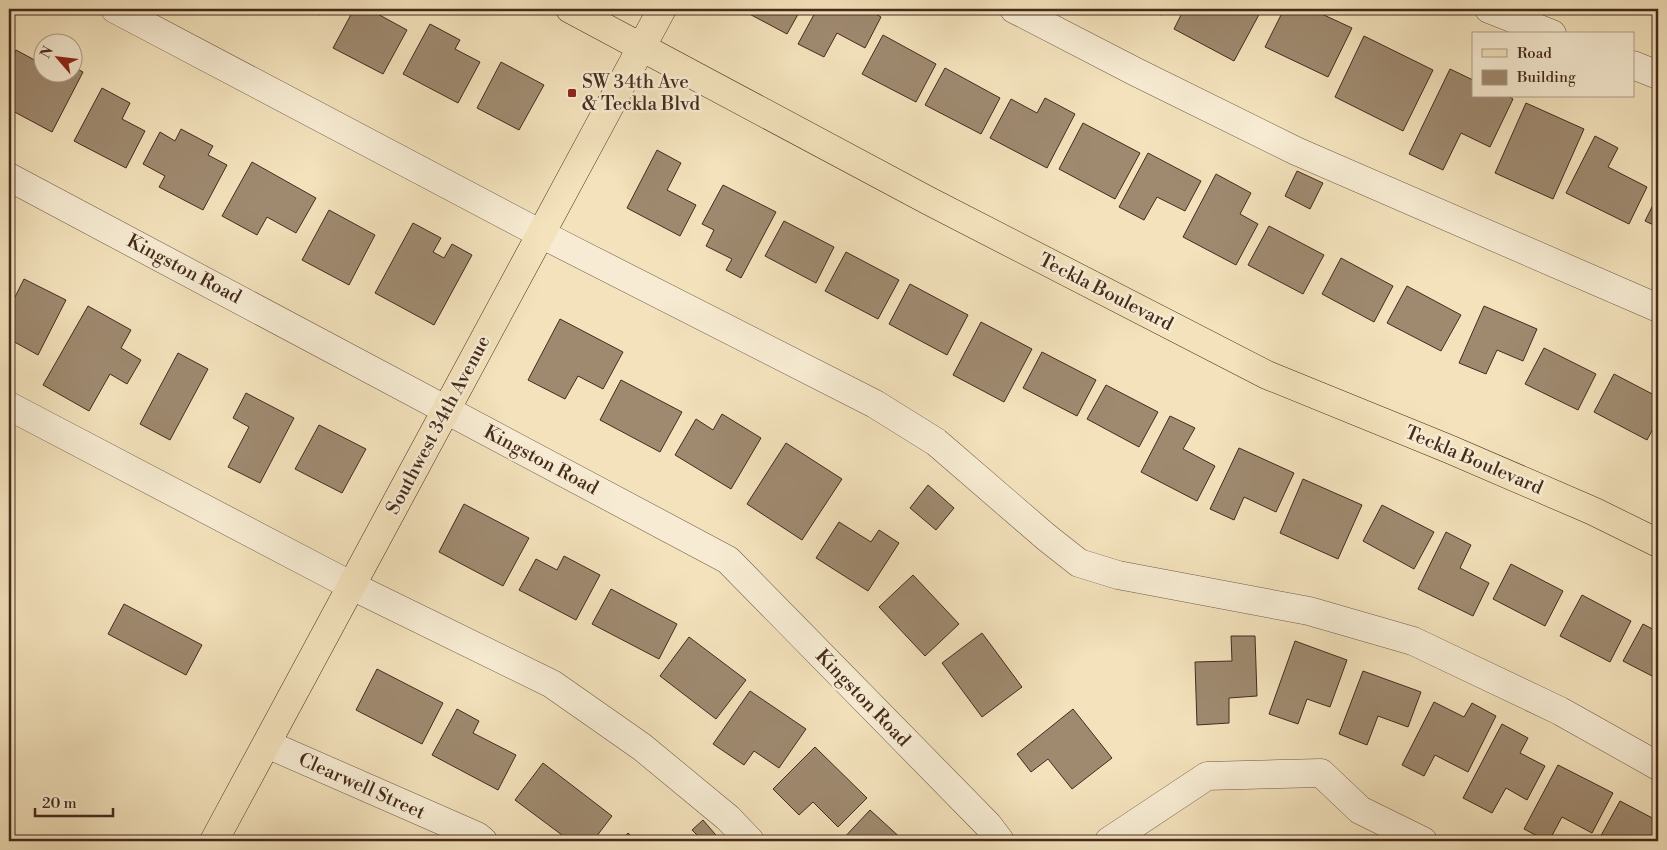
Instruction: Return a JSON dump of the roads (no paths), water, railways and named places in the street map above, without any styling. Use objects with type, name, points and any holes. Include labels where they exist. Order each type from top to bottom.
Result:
[{"type":"main road","name":"Teckla Boulevard","points":[[570,9],[929,200],[1267,376],[1467,456],[1594,511],[1658,544]]},
{"type":"main road","name":"Southwest 34th Avenue","points":[[214,841],[662,9]]},
{"type":"street","points":[[115,9],[541,234],[875,404],[936,442],[1079,563],[1127,577],[1309,611],[1413,641],[1560,711],[1658,766]]},
{"type":"street","points":[[1014,9],[1136,72],[1296,150],[1658,308]]},
{"type":"street","points":[[1489,9],[1547,32]]},
{"type":"street","points":[[1634,65],[1658,75]]},
{"type":"street","name":"Kingston Road","points":[[9,177],[728,560],[981,818],[1000,841]]},
{"type":"street","points":[[9,406],[352,586],[552,684],[642,747],[728,818],[750,841]]},
{"type":"street","name":"Clearwell Street","points":[[267,744],[477,836],[483,841]]},
{"type":"street","points":[[1109,841],[1207,776],[1321,773],[1360,810],[1423,841]]},
{"type":"place","name":"SW 34th Ave & Teckla Blvd","points":[[572,93]]}]
